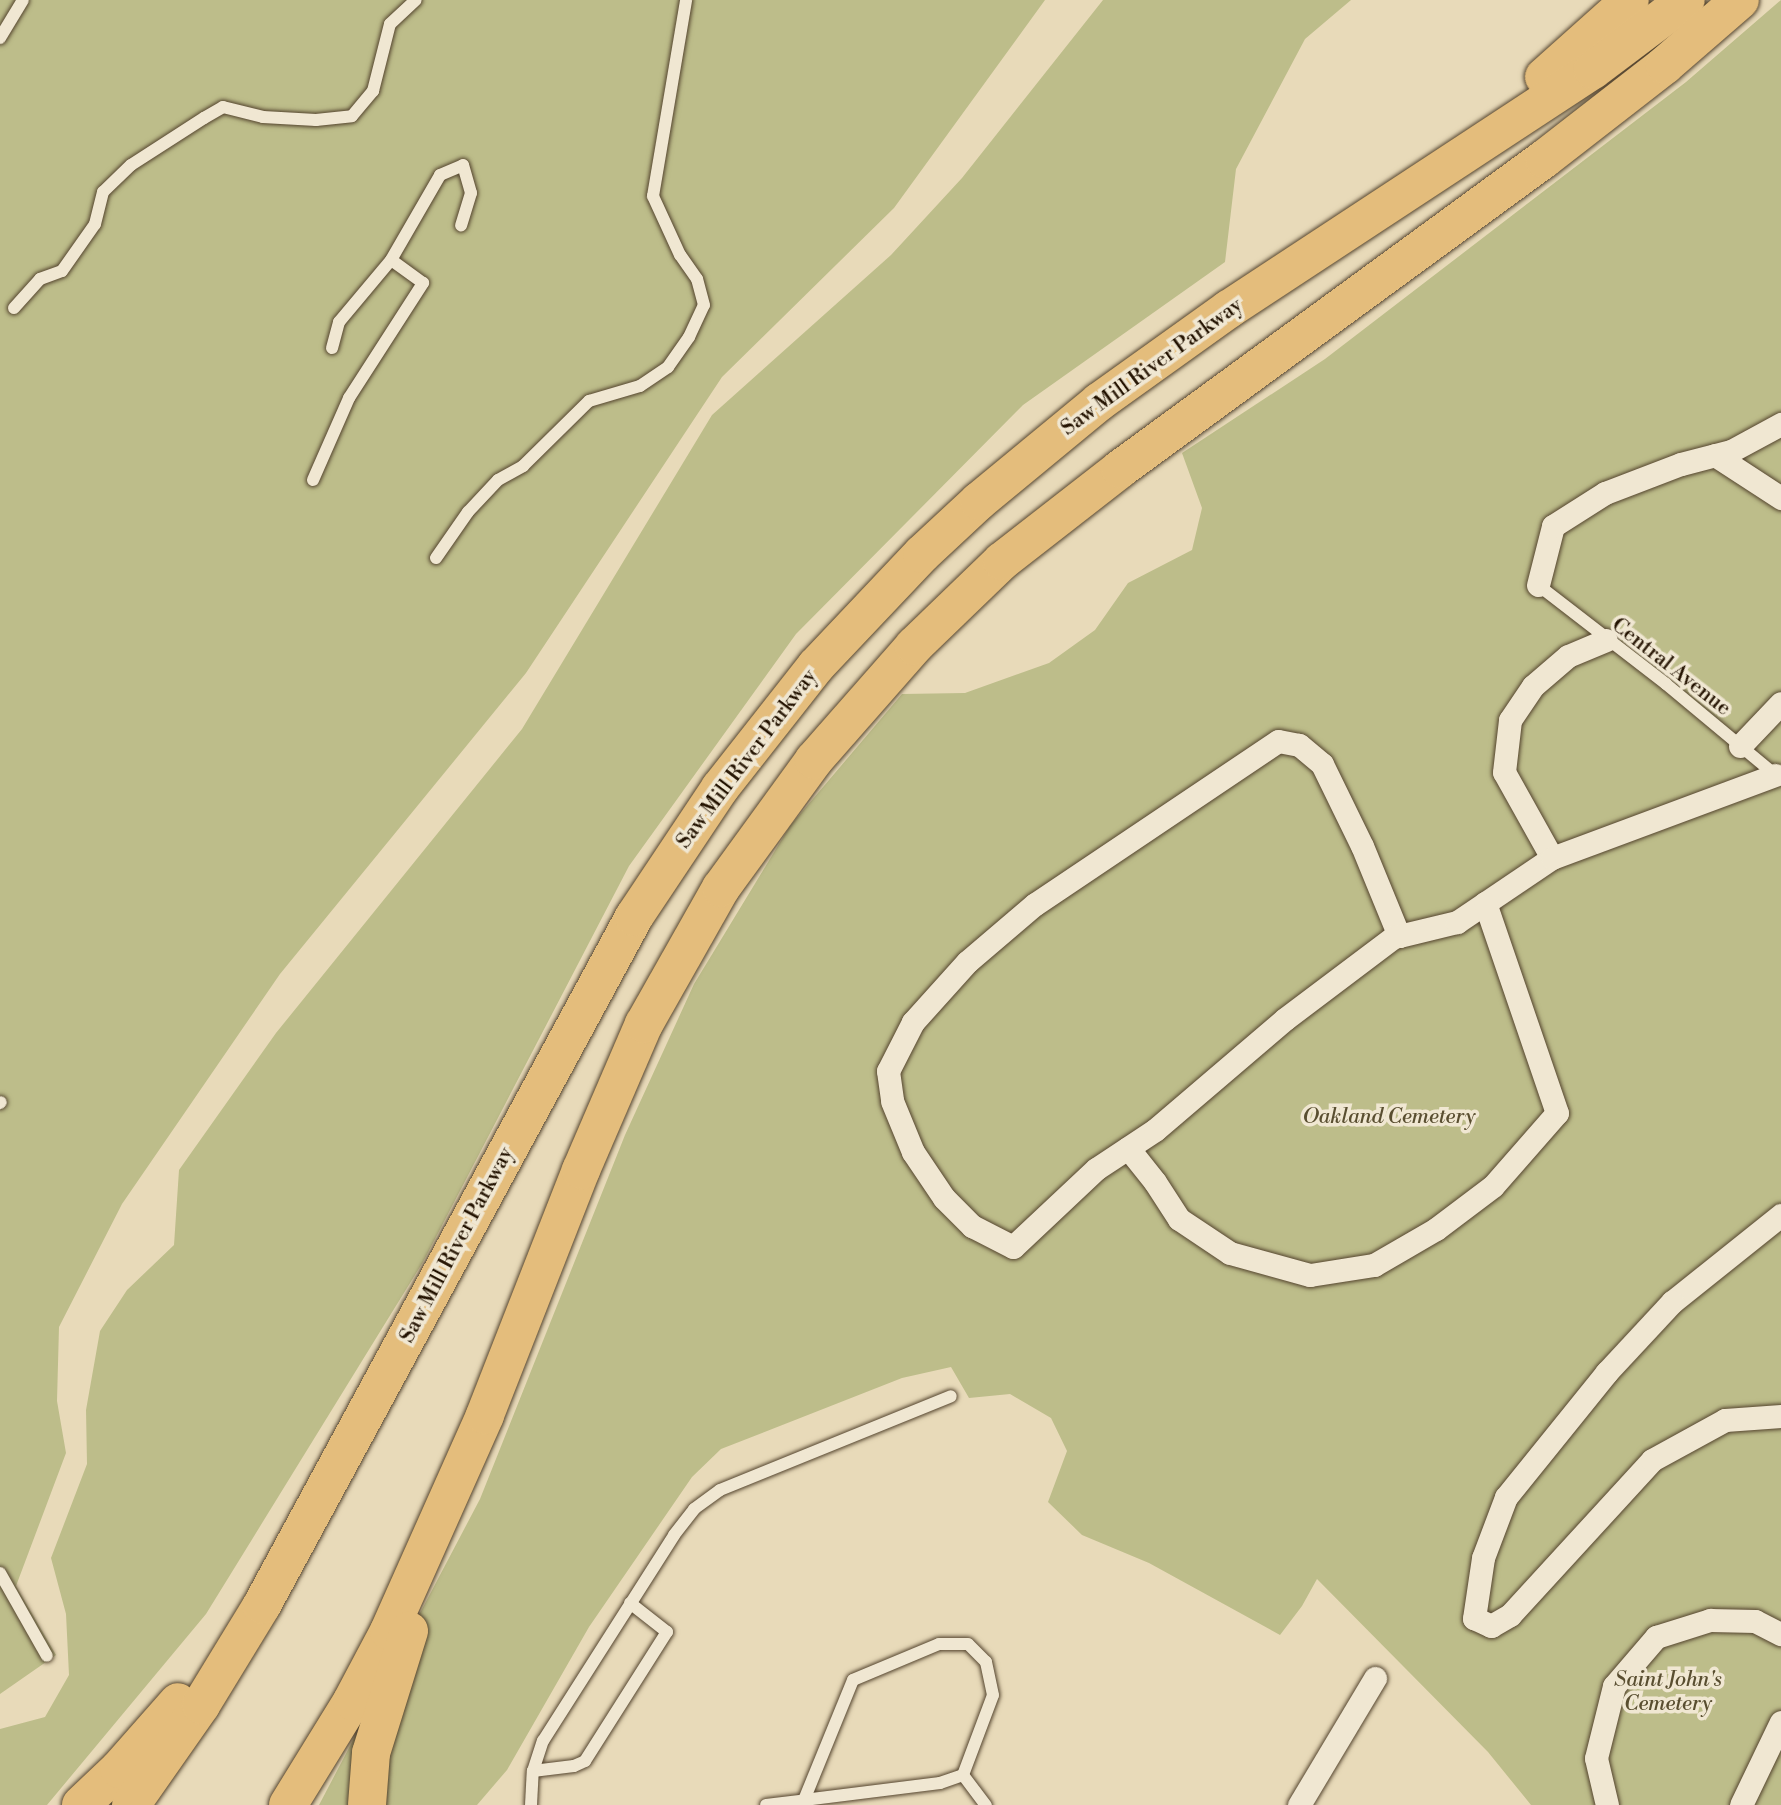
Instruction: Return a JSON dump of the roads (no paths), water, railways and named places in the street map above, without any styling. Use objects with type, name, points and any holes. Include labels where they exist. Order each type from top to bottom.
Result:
[{"type":"highway","points":[[1424,183],[1630,0]]},
{"type":"highway","name":"Saw Mill River Parkway","points":[[131,1805],[201,1705],[262,1605],[634,917],[720,788],[816,666],[913,563],[1039,451],[1160,356],[1593,70],[1686,0]]},
{"type":"highway","points":[[288,1805],[352,1702],[383,1643],[455,1485],[591,1145],[644,1024],[721,888],[782,802],[865,699],[941,618],[1049,523],[1534,166],[1665,65],[1740,0]]},
{"type":"highway","points":[[367,1805],[371,1753],[455,1485]]},
{"type":"highway","points":[[81,1805],[140,1746],[262,1605]]},
{"type":"street","points":[[1538,585],[1553,526],[1605,493],[1731,451],[1781,424]]},
{"type":"street","points":[[1715,455],[1781,498]]},
{"type":"street","points":[[1552,858],[1504,772],[1510,720],[1533,686],[1568,656],[1606,640]]},
{"type":"street","points":[[1740,746],[1781,703]]},
{"type":"street","points":[[1399,936],[1362,846],[1322,764],[1299,746],[1278,741],[1035,904],[967,962],[913,1022],[888,1071],[892,1101],[913,1152],[944,1198],[972,1226],[1013,1247],[1096,1169],[1156,1130],[1285,1019],[1399,936],[1457,922],[1552,858],[1778,777]]},
{"type":"street","points":[[1128,1148],[1179,1219],[1230,1253],[1310,1275],[1374,1265],[1436,1229],[1493,1186],[1557,1113],[1485,903]]},
{"type":"street","points":[[1781,1215],[1672,1302],[1607,1372],[1506,1497],[1483,1558],[1474,1618],[1491,1626],[1510,1615],[1652,1460],[1725,1420],[1781,1416]]},
{"type":"street","points":[[1607,1805],[1596,1758],[1614,1686],[1656,1637],[1710,1620],[1755,1621],[1781,1634]]},
{"type":"street","points":[[1299,1805],[1376,1678]]},
{"type":"street","points":[[1741,1805],[1781,1722]]},
{"type":"lane","points":[[0,38],[23,0]]},
{"type":"lane","points":[[14,308],[40,279],[62,271],[95,224],[103,192],[131,165],[223,107],[263,117],[316,120],[352,116],[373,91],[390,24],[416,0]]},
{"type":"lane","points":[[436,558],[468,512],[498,480],[523,466],[589,401],[640,386],[668,367],[689,337],[704,305],[697,279],[680,256],[653,196],[685,0]]},
{"type":"lane","points":[[331,348],[340,323],[391,260],[440,175],[463,166],[471,193],[461,226]]},
{"type":"lane","points":[[313,480],[349,398],[423,282],[391,260]]},
{"type":"lane","name":"Central Avenue","points":[[1538,585],[1778,777]]},
{"type":"lane","points":[[531,1805],[533,1771],[543,1741],[683,1521],[707,1498],[720,1490],[951,1396]]},
{"type":"lane","points":[[0,1573],[47,1656]]},
{"type":"lane","points":[[533,1771],[585,1761],[667,1632],[630,1603]]},
{"type":"lane","points":[[804,1800],[853,1680],[939,1644],[968,1644],[986,1662],[993,1695],[963,1776]]},
{"type":"lane","points":[[766,1805],[940,1783],[963,1776]]},
{"type":"lane","points":[[963,1776],[986,1805]]},
{"type":"park label","name":"Oakland Cemetery","points":[[1389,1117]]},
{"type":"park label","name":"Saint John's Cemetery","points":[[1668,1692]]}]
